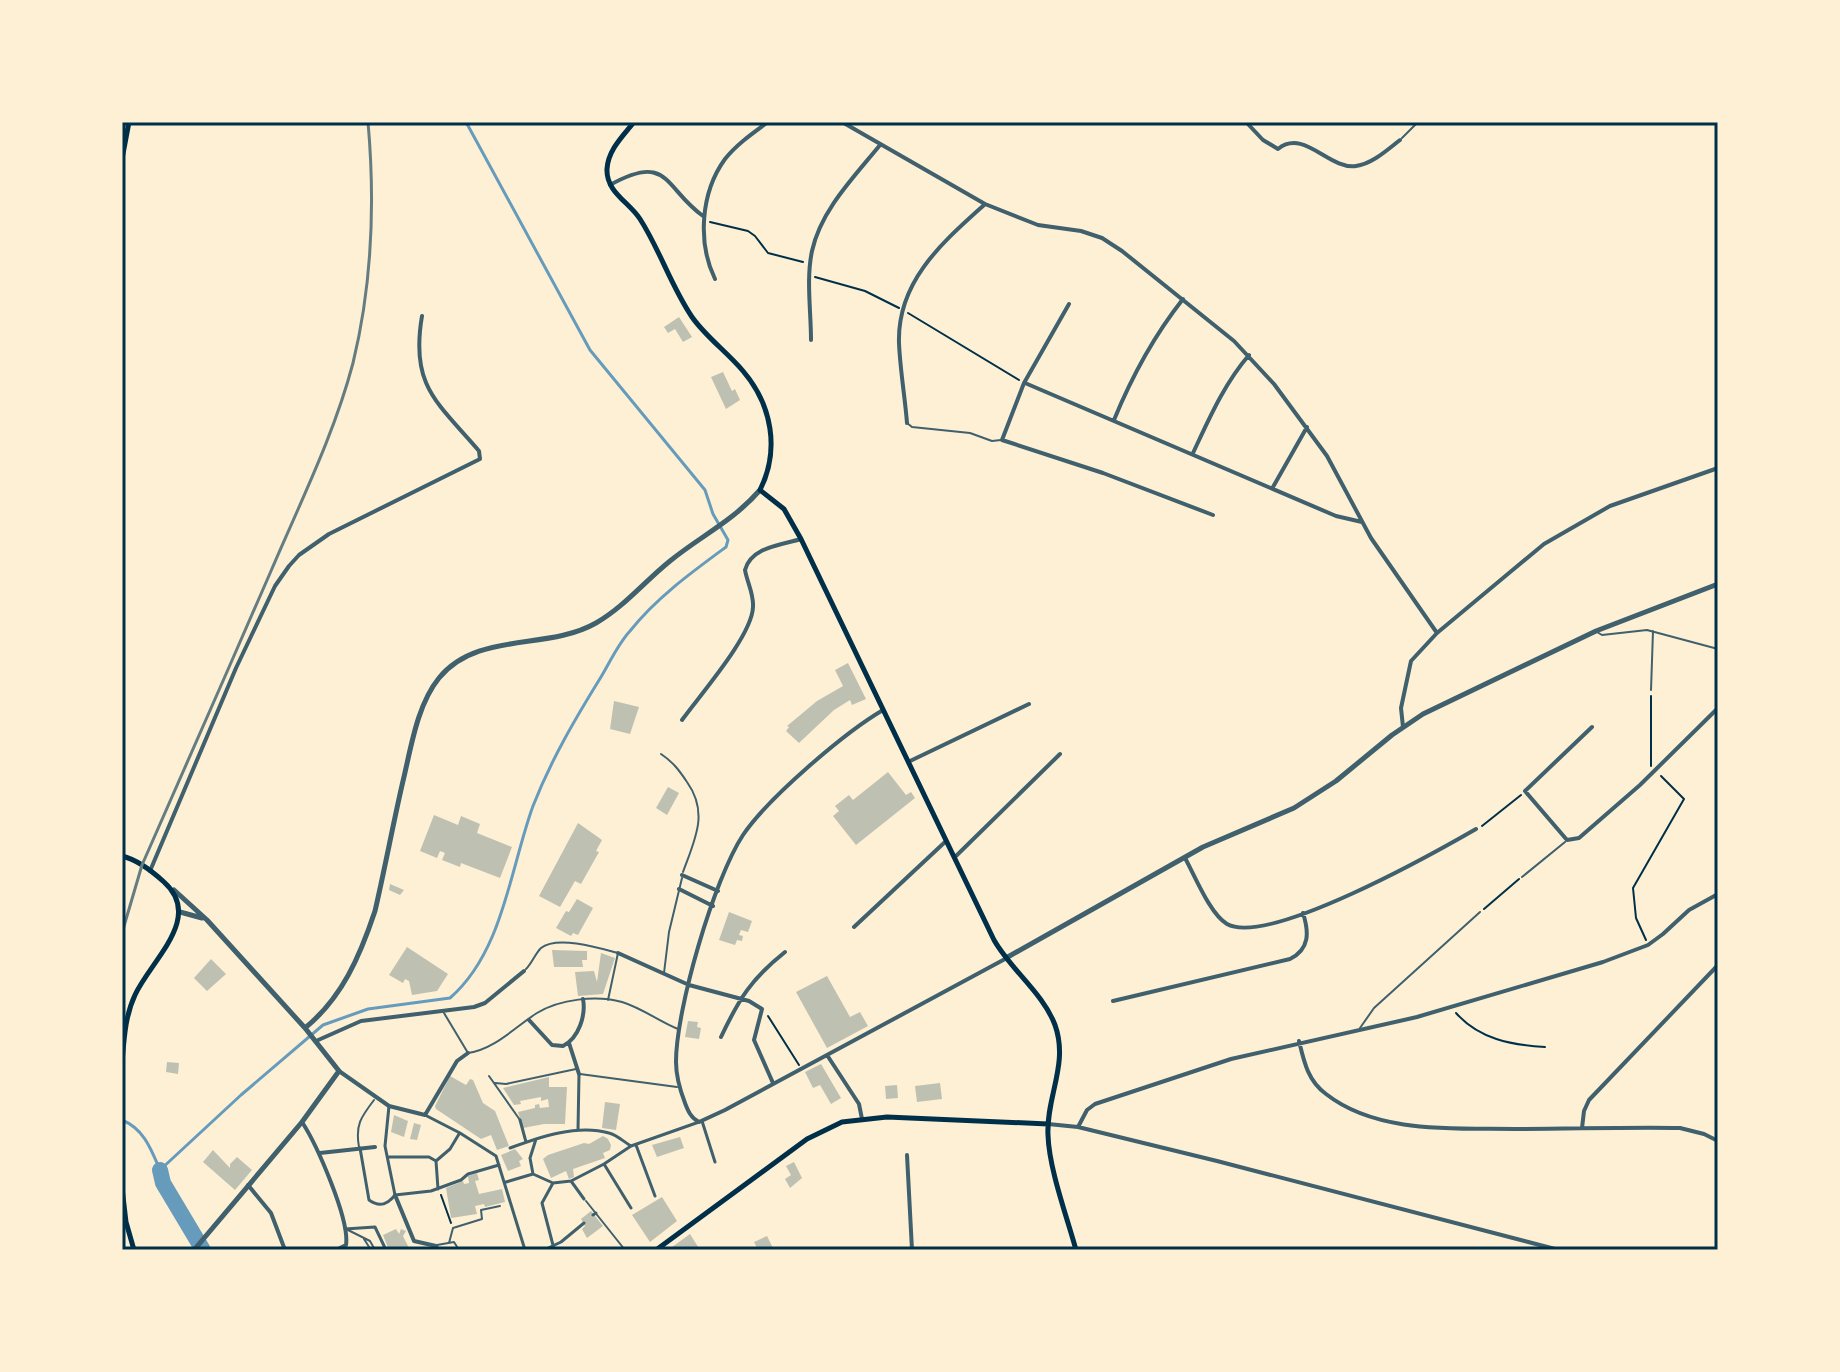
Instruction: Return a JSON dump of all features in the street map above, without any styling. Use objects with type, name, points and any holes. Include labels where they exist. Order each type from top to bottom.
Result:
[{"type":"main road","points":[[122,159],[129,122]]},
{"type":"main road","points":[[634,122],[609,157],[607,175],[610,185],[639,218],[691,315],[756,389],[767,411],[773,456],[760,490],[784,509],[801,539],[953,859],[1005,959],[1043,1002],[1058,1036],[1061,1052],[1048,1124],[1048,1143],[1076,1250]]},
{"type":"main road","points":[[122,856],[150,871],[174,890],[180,912],[169,940],[135,994],[126,1025],[122,1063]]},
{"type":"main road","points":[[656,1250],[807,1139],[828,1127],[862,1119],[905,1118],[1048,1124]]},
{"type":"main road","points":[[122,1188],[126,1222],[134,1250]]},
{"type":"street","points":[[715,279],[706,257],[704,219],[710,190],[726,158],[768,122]]},
{"type":"street","points":[[842,122],[985,204],[1038,225],[1081,231],[1102,238],[1183,299],[1249,355],[1327,456],[1362,522],[1437,633]]},
{"type":"street","points":[[1246,122],[1263,140],[1278,149],[1283,145],[1303,144],[1341,164],[1354,167],[1372,160],[1400,140]]},
{"type":"street","points":[[811,340],[812,250],[828,212],[880,145]]},
{"type":"street","points":[[610,185],[636,173],[648,171],[659,174],[670,181],[704,219]]},
{"type":"street","points":[[907,423],[899,342],[909,289],[941,244],[985,204]]},
{"type":"street","points":[[1114,420],[1132,377],[1152,342],[1183,299]]},
{"type":"street","points":[[1069,304],[1024,383],[1002,440],[1103,473],[1213,515]]},
{"type":"street","points":[[150,871],[236,668],[275,586],[289,566],[329,534],[480,459],[479,451],[432,396],[424,381],[418,343],[422,316]]},
{"type":"street","points":[[1193,453],[1223,393],[1249,355]]},
{"type":"street","points":[[1024,383],[1348,521],[1362,522]]},
{"type":"street","points":[[1273,487],[1307,427]]},
{"type":"street","points":[[1403,727],[1401,708],[1407,670],[1417,652],[1544,544],[1579,522],[1634,496],[1718,468]]},
{"type":"street","points":[[310,1035],[335,1000],[367,935],[411,746],[428,695],[438,679],[466,656],[486,649],[556,638],[597,623],[675,557],[727,523],[760,490]]},
{"type":"street","points":[[682,720],[740,640],[749,622],[753,609],[746,563],[754,554],[801,539]]},
{"type":"street","points":[[506,1182],[533,1174],[553,1183],[571,1181],[633,1146],[700,1121],[1005,959],[1225,836],[1294,808],[1317,794],[1403,727],[1454,699],[1596,631],[1718,584]]},
{"type":"street","points":[[908,762],[1029,704]]},
{"type":"street","points":[[1592,727],[1525,791],[1567,840],[1579,838],[1655,771],[1718,708]]},
{"type":"street","points":[[715,1162],[700,1121],[692,1118],[679,1087],[676,1059],[689,985],[718,891],[737,845],[757,818],[834,747],[883,710]]},
{"type":"street","points":[[953,859],[1060,754]]},
{"type":"street","points":[[1185,858],[1217,916],[1232,927],[1251,926],[1303,913],[1374,884],[1476,829]]},
{"type":"street","points":[[854,927],[945,842]]},
{"type":"street","points":[[682,875],[718,891]]},
{"type":"street","points":[[679,889],[713,906]]},
{"type":"street","points":[[174,890],[207,920],[339,1071],[389,1106],[425,1115],[497,1155],[525,1250]]},
{"type":"street","points":[[1078,1127],[1087,1110],[1105,1099],[1206,1066],[1299,1041],[1454,1007],[1603,962],[1648,945],[1689,910],[1718,894]]},
{"type":"street","points":[[180,912],[207,920]]},
{"type":"street","points":[[1113,1001],[1290,959],[1302,952],[1308,936],[1303,913]]},
{"type":"street","points":[[721,1037],[739,998],[785,952]]},
{"type":"street","points":[[618,953],[689,985],[739,998],[762,1009],[754,1040],[773,1083]]},
{"type":"street","points":[[1582,1128],[1589,1100],[1718,965]]},
{"type":"street","points":[[310,1035],[361,1021],[485,1003],[524,971]]},
{"type":"street","points":[[529,1020],[552,1045],[557,1047],[569,1043],[584,1016],[583,999]]},
{"type":"street","points":[[1299,1041],[1308,1074],[1326,1095],[1380,1119],[1435,1128],[1680,1128],[1718,1141]]},
{"type":"street","points":[[569,1043],[578,1071],[578,1131]]},
{"type":"street","points":[[425,1115],[457,1061],[468,1053]]},
{"type":"street","points":[[827,1055],[859,1104],[862,1119]]},
{"type":"street","points":[[195,1249],[302,1122],[339,1071]]},
{"type":"street","points":[[389,1106],[385,1146],[395,1195],[414,1241],[437,1248]]},
{"type":"street","points":[[520,1120],[526,1142]]},
{"type":"street","points":[[302,1122],[320,1153],[345,1229],[346,1245],[336,1250]]},
{"type":"street","points":[[1048,1124],[1078,1127],[1559,1250]]},
{"type":"street","points":[[510,1148],[536,1139],[578,1131],[614,1135],[633,1146],[655,1196]]},
{"type":"street","points":[[436,1161],[450,1149],[460,1133]]},
{"type":"street","points":[[533,1174],[530,1158],[536,1139]]},
{"type":"street","points":[[320,1153],[385,1146]]},
{"type":"street","points":[[360,1148],[369,1200],[381,1204],[388,1203],[395,1195],[438,1189],[468,1174],[499,1165]]},
{"type":"street","points":[[907,1155],[912,1250]]},
{"type":"street","points":[[387,1157],[429,1157],[436,1161]]},
{"type":"street","points":[[436,1161],[438,1189]]},
{"type":"street","points":[[604,1164],[631,1208]]},
{"type":"street","points":[[571,1181],[584,1199]]},
{"type":"street","points":[[553,1183],[542,1203],[553,1248]]},
{"type":"street","points":[[248,1185],[271,1213],[285,1250]]},
{"type":"street","points":[[506,1204],[512,1202]]},
{"type":"street","points":[[544,1250],[553,1248],[584,1223]]},
{"type":"street","points":[[345,1229],[375,1227],[386,1250]]},
{"type":"lane","points":[[1400,140],[1418,122]]},
{"type":"lane","points":[[907,423],[912,427],[970,433],[992,441],[1002,440]]},
{"type":"lane","points":[[1596,631],[1602,635],[1653,631],[1718,649]]},
{"type":"lane","points":[[1651,690],[1653,631]]},
{"type":"lane","points":[[661,754],[674,763],[693,791],[700,813],[698,830],[682,875],[664,973]]},
{"type":"lane","points":[[1522,877],[1567,840]]},
{"type":"lane","points":[[1360,1029],[1374,1008],[1480,912]]},
{"type":"lane","points":[[524,971],[543,947],[549,945],[582,944],[618,953],[608,1001]]},
{"type":"lane","points":[[442,1010],[468,1053],[496,1042],[550,1008],[583,999],[621,1002],[680,1030]]},
{"type":"lane","points":[[495,1083],[506,1084],[578,1071],[679,1087]]},
{"type":"lane","points":[[489,1076],[520,1120]]},
{"type":"lane","points":[[360,1148],[356,1129],[358,1121],[376,1098]]},
{"type":"lane","points":[[584,1199],[625,1250]]},
{"type":"lane","points":[[449,1243],[453,1228],[482,1219],[481,1210],[500,1206]]},
{"type":"lane","points":[[345,1229],[363,1238],[373,1250]]},
{"type":"lane","points":[[437,1248],[454,1242],[459,1250]]},
{"type":"path","points":[[704,219],[748,231],[768,253],[810,263]]},
{"type":"path","points":[[810,275],[865,291],[903,310],[1024,383]]},
{"type":"path","points":[[1648,945],[1636,918],[1633,888],[1684,799],[1655,771],[1649,760],[1651,690]]},
{"type":"path","points":[[1476,829],[1525,791]]},
{"type":"path","points":[[1480,912],[1522,877]]},
{"type":"path","points":[[1454,1007],[1456,1014],[1468,1025],[1490,1037],[1515,1046],[1545,1047]]},
{"type":"path","points":[[762,1009],[773,1021],[800,1068]]},
{"type":"path","points":[[438,1189],[453,1228]]},
{"type":"building","points":[[679,317],[692,337],[683,342],[675,329],[668,333],[664,327]]},
{"type":"building","points":[[723,372],[740,400],[726,409],[711,377]]},
{"type":"building","points":[[848,663],[866,699],[852,705],[850,700],[834,710],[799,743],[786,731],[787,726],[817,701],[843,686],[835,670]]},
{"type":"building","points":[[614,701],[639,707],[630,734],[610,729]]},
{"type":"building","points":[[888,772],[906,795],[911,792],[915,798],[856,845],[833,816],[839,811],[835,806],[849,795],[853,800]]},
{"type":"building","points":[[668,787],[679,793],[667,815],[656,808]]},
{"type":"building","points":[[434,815],[458,825],[461,816],[480,824],[477,833],[512,847],[500,878],[461,863],[460,867],[442,860],[445,853],[440,851],[437,858],[420,851]]},
{"type":"building","points":[[578,823],[602,840],[596,851],[599,852],[581,884],[575,881],[560,907],[539,896]]},
{"type":"building","points":[[390,884],[404,890],[400,895],[389,890]]},
{"type":"building","points":[[577,899],[593,908],[578,935],[573,933],[571,936],[556,928]]},
{"type":"building","points":[[729,912],[752,921],[748,932],[741,930],[739,935],[743,936],[742,941],[737,940],[735,945],[719,940]]},
{"type":"building","points":[[407,947],[448,974],[437,991],[412,995],[409,981],[405,979],[403,983],[389,975]]},
{"type":"building","points":[[552,950],[587,951],[587,960],[582,960],[583,967],[554,967]]},
{"type":"building","points":[[601,953],[615,958],[603,994],[578,996],[575,972],[594,971],[597,982]]},
{"type":"building","points":[[211,959],[226,974],[207,991],[194,978]]},
{"type":"building","points":[[827,976],[850,1017],[860,1012],[868,1026],[827,1048],[796,992]]},
{"type":"building","points":[[688,1021],[698,1022],[697,1027],[701,1028],[699,1039],[685,1037]]},
{"type":"building","points":[[167,1062],[179,1063],[178,1074],[166,1072]]},
{"type":"building","points":[[821,1064],[841,1098],[831,1104],[820,1085],[813,1088],[805,1072]]},
{"type":"building","points":[[450,1076],[466,1085],[470,1079],[473,1080],[483,1103],[495,1111],[509,1146],[497,1150],[491,1135],[481,1139],[436,1109]]},
{"type":"building","points":[[549,1077],[549,1087],[567,1087],[565,1124],[523,1128],[518,1112],[539,1104],[540,1108],[549,1107],[548,1099],[541,1101],[541,1097],[514,1105],[503,1088]]},
{"type":"building","points":[[940,1083],[942,1099],[917,1102],[915,1086]]},
{"type":"building","points":[[897,1085],[898,1098],[886,1099],[885,1086]]},
{"type":"building","points":[[605,1102],[620,1104],[616,1130],[602,1128]]},
{"type":"building","points":[[394,1115],[408,1121],[404,1137],[391,1132]]},
{"type":"building","points":[[414,1123],[421,1125],[417,1140],[410,1139]]},
{"type":"building","points":[[603,1136],[611,1145],[610,1150],[603,1153],[605,1158],[573,1169],[574,1177],[569,1179],[566,1171],[551,1178],[543,1159],[584,1143],[589,1144]]},
{"type":"building","points":[[680,1137],[684,1148],[657,1157],[652,1145]]},
{"type":"building","points":[[515,1149],[523,1159],[519,1161],[521,1166],[508,1171],[501,1155]]},
{"type":"building","points":[[213,1150],[230,1168],[237,1157],[252,1170],[235,1190],[203,1162]]},
{"type":"building","points":[[794,1162],[802,1178],[790,1188],[785,1179],[791,1175],[786,1166]]},
{"type":"building","points":[[477,1173],[479,1180],[475,1181],[479,1194],[502,1189],[505,1202],[475,1206],[477,1214],[451,1218],[446,1188],[463,1181],[464,1184],[469,1183],[468,1176]]},
{"type":"building","points":[[662,1197],[677,1221],[650,1242],[632,1215]]},
{"type":"building","points":[[591,1211],[603,1226],[587,1238],[581,1219]]},
{"type":"building","points":[[396,1229],[399,1234],[401,1229],[406,1231],[403,1236],[410,1250],[389,1250],[383,1235]]},
{"type":"building","points":[[690,1234],[700,1250],[668,1250]]},
{"type":"building","points":[[767,1236],[773,1248],[758,1250],[754,1242]]},
{"type":"waterway","points":[[122,1120],[141,1134],[160,1170],[323,1025],[368,1009],[450,998],[468,979],[482,957],[503,908],[540,789],[564,740],[618,647],[663,597],[726,547],[728,540],[713,514],[705,490],[590,350],[466,122]]},
{"type":"waterway","points":[[160,1170],[163,1183],[203,1250]]},
{"type":"railway","points":[[122,933],[142,865],[316,468],[345,390],[359,333],[368,273],[371,212],[368,122]]}]
